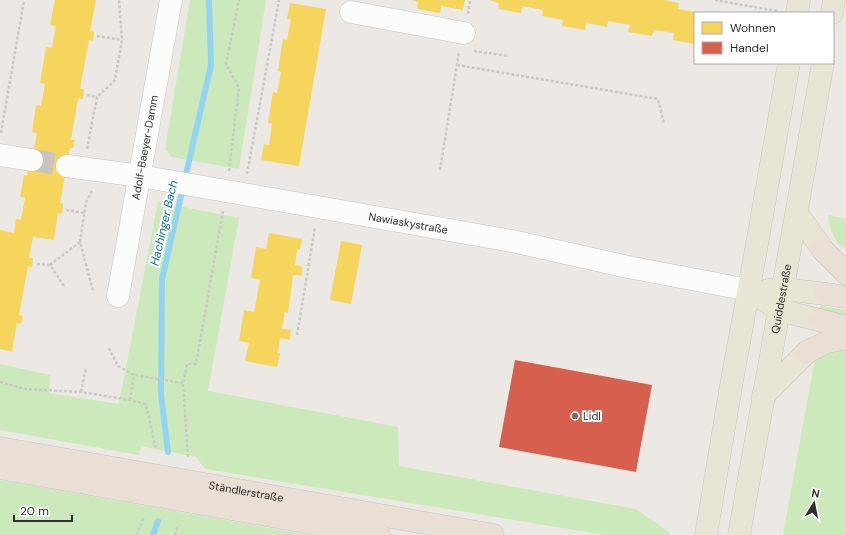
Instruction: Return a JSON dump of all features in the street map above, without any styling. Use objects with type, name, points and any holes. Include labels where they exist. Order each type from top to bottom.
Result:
[{"type":"highway","points":[[823,250],[846,273]]},
{"type":"highway","points":[[819,320],[846,327]]},
{"type":"highway","points":[[807,352],[827,342],[846,338]]},
{"type":"highway","name":"Ständlerstraße","points":[[0,448],[493,535]]},
{"type":"highway","name":"Ständlerstraße","points":[[0,468],[379,535]]},
{"type":"main road","points":[[788,12],[799,0]]},
{"type":"main road","points":[[832,12],[834,0]]},
{"type":"main road","points":[[706,535],[730,386],[749,290],[789,64]]},
{"type":"main road","name":"Quiddestraße","points":[[739,535],[763,396],[798,213],[823,64]]},
{"type":"main road","points":[[798,213],[823,250]]},
{"type":"main road","points":[[749,290],[781,300],[819,320]]},
{"type":"main road","points":[[781,300],[836,296]]},
{"type":"main road","points":[[763,396],[807,352]]},
{"type":"street","name":"Adolf-Baeyer-Damm","points":[[118,296],[171,0]]},
{"type":"street","points":[[351,12],[464,33]]},
{"type":"street","points":[[0,154],[32,160]]},
{"type":"street","name":"Nawiaskystraße","points":[[84,169],[140,176],[512,241],[628,267],[749,290]]},
{"type":"path","points":[[1,133],[24,0]]},
{"type":"path","points":[[93,291],[80,242],[86,202],[84,169],[97,97],[115,80],[122,40],[119,0]]},
{"type":"path","points":[[235,192],[239,88],[226,64],[239,0]]},
{"type":"path","points":[[188,457],[183,383],[187,364],[196,364],[278,0]]},
{"type":"path","points":[[715,0],[788,12]]},
{"type":"path","points":[[440,170],[457,65],[470,1]]},
{"type":"path","points":[[97,36],[122,40]]},
{"type":"path","points":[[491,53],[509,56]]},
{"type":"path","points":[[457,65],[658,100],[664,124]]},
{"type":"path","points":[[87,95],[97,97]]},
{"type":"path","points":[[297,335],[319,207]]},
{"type":"path","points":[[66,210],[84,213]]},
{"type":"path","points":[[37,264],[50,265],[80,242]]},
{"type":"path","points":[[50,265],[64,286]]},
{"type":"path","points":[[109,348],[118,366],[134,375],[183,383]]},
{"type":"path","points":[[81,392],[86,368]]},
{"type":"path","points":[[130,400],[134,375]]},
{"type":"path","points":[[0,382],[25,388],[81,392],[146,404],[156,450]]},
{"type":"path","points":[[137,535],[144,517]]},
{"type":"path","points":[[175,535],[178,524]]},
{"type":"green space","points":[[190,0],[266,0],[239,169],[172,157],[165,149]]},
{"type":"green space","points":[[158,202],[239,218],[208,391],[398,427],[399,466],[636,509],[669,532],[669,535],[605,535],[205,469],[196,457],[141,446],[139,455],[0,430],[0,364],[50,375],[49,393],[119,404]]},
{"type":"green space","points":[[828,215],[846,219],[846,249],[835,239]]},
{"type":"green space","points":[[820,306],[846,310],[846,317],[819,312]]},
{"type":"green space","points":[[846,346],[846,535],[783,535],[816,353]]},
{"type":"green space","points":[[0,480],[309,535],[0,535]]},
{"type":"building: Wohnen","points":[[55,0],[96,0],[90,31],[94,32],[93,41],[89,40],[80,89],[84,89],[83,99],[78,98],[71,140],[75,140],[73,148],[70,148],[60,203],[63,204],[62,214],[58,213],[54,240],[33,237],[29,258],[33,258],[32,267],[28,266],[19,315],[23,316],[21,324],[17,323],[12,352],[0,349],[0,230],[14,233],[16,219],[21,220],[25,198],[20,197],[24,175],[27,176],[37,133],[32,132],[36,105],[41,106],[45,84],[40,83],[46,47],[52,48],[56,26],[50,25]]},
{"type":"building: Wohnen","points":[[412,0],[465,0],[463,10],[441,6],[440,13],[417,9],[418,2]]},
{"type":"building: Wohnen","points":[[489,0],[663,0],[679,3],[678,9],[695,12],[694,44],[673,40],[674,33],[654,30],[652,36],[628,32],[630,25],[608,21],[607,27],[586,23],[585,30],[562,26],[563,20],[542,16],[543,10],[522,6],[521,13],[498,9],[499,3]]},
{"type":"building: Wohnen","points":[[290,3],[326,9],[299,166],[261,160],[264,144],[269,145],[272,124],[268,123],[273,92],[277,93],[281,72],[278,71],[283,39],[287,40],[291,19],[287,19]]},
{"type":"building: Wohnen","points":[[269,233],[302,239],[300,250],[297,249],[295,265],[303,267],[301,276],[293,275],[288,313],[285,312],[282,329],[291,330],[290,340],[280,338],[278,353],[280,354],[277,367],[245,361],[249,343],[239,341],[244,310],[254,312],[260,280],[251,278],[256,247],[266,249]]},
{"type":"building: Wohnen","points":[[341,241],[362,245],[351,304],[330,300]]},
{"type":"building: Handel","name":"Lidl","points":[[515,360],[652,385],[636,472],[499,447]]},
{"type":"waterway","name":"Hachinger Bach","points":[[168,452],[161,395],[162,279],[211,65],[209,0]]},
{"type":"waterway","name":"Hachinger Bach","points":[[153,535],[158,521]]},
{"type":"tunnel","points":[[32,160],[67,166]]},
{"type":"place","name":"Lidl","points":[[575,416]]}]
